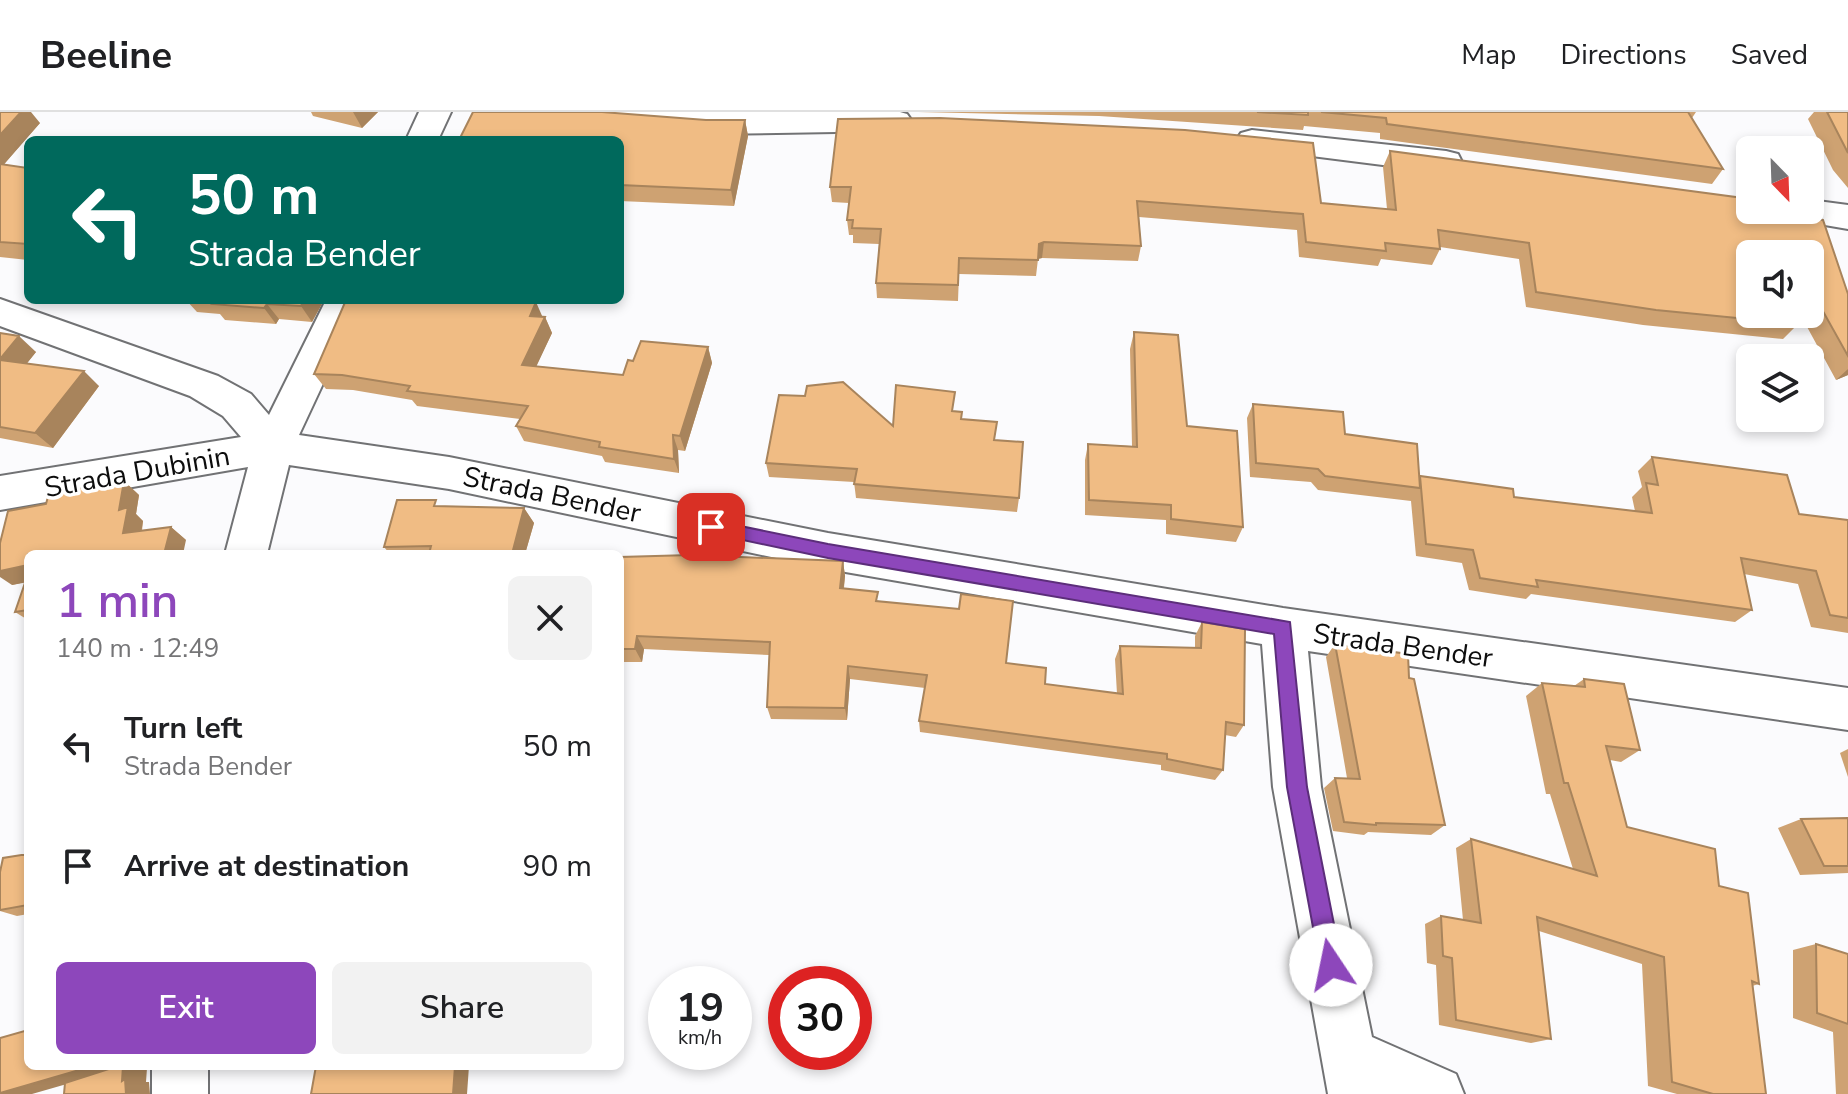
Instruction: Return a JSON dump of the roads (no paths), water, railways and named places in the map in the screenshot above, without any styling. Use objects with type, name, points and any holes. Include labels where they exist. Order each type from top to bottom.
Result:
[{"type":"street","points":[[424,136],[435,112]]},
{"type":"street","points":[[563,112],[710,124],[925,121]]},
{"type":"street","points":[[1227,138],[1470,165]]},
{"type":"street","points":[[1824,214],[1848,217]]},
{"type":"street","points":[[247,550],[273,447],[342,304]]},
{"type":"street","points":[[0,312],[204,386],[237,405],[273,447]]},
{"type":"street","name":"Strada Dubinin","points":[[0,493],[273,447]]},
{"type":"street","name":"Strada Bender","points":[[273,447],[449,473],[828,551],[1283,628],[1848,709]]},
{"type":"street","points":[[1283,628],[1297,787],[1352,1074],[1436,1094]]},
{"type":"street","points":[[180,1070],[180,1094]]}]
